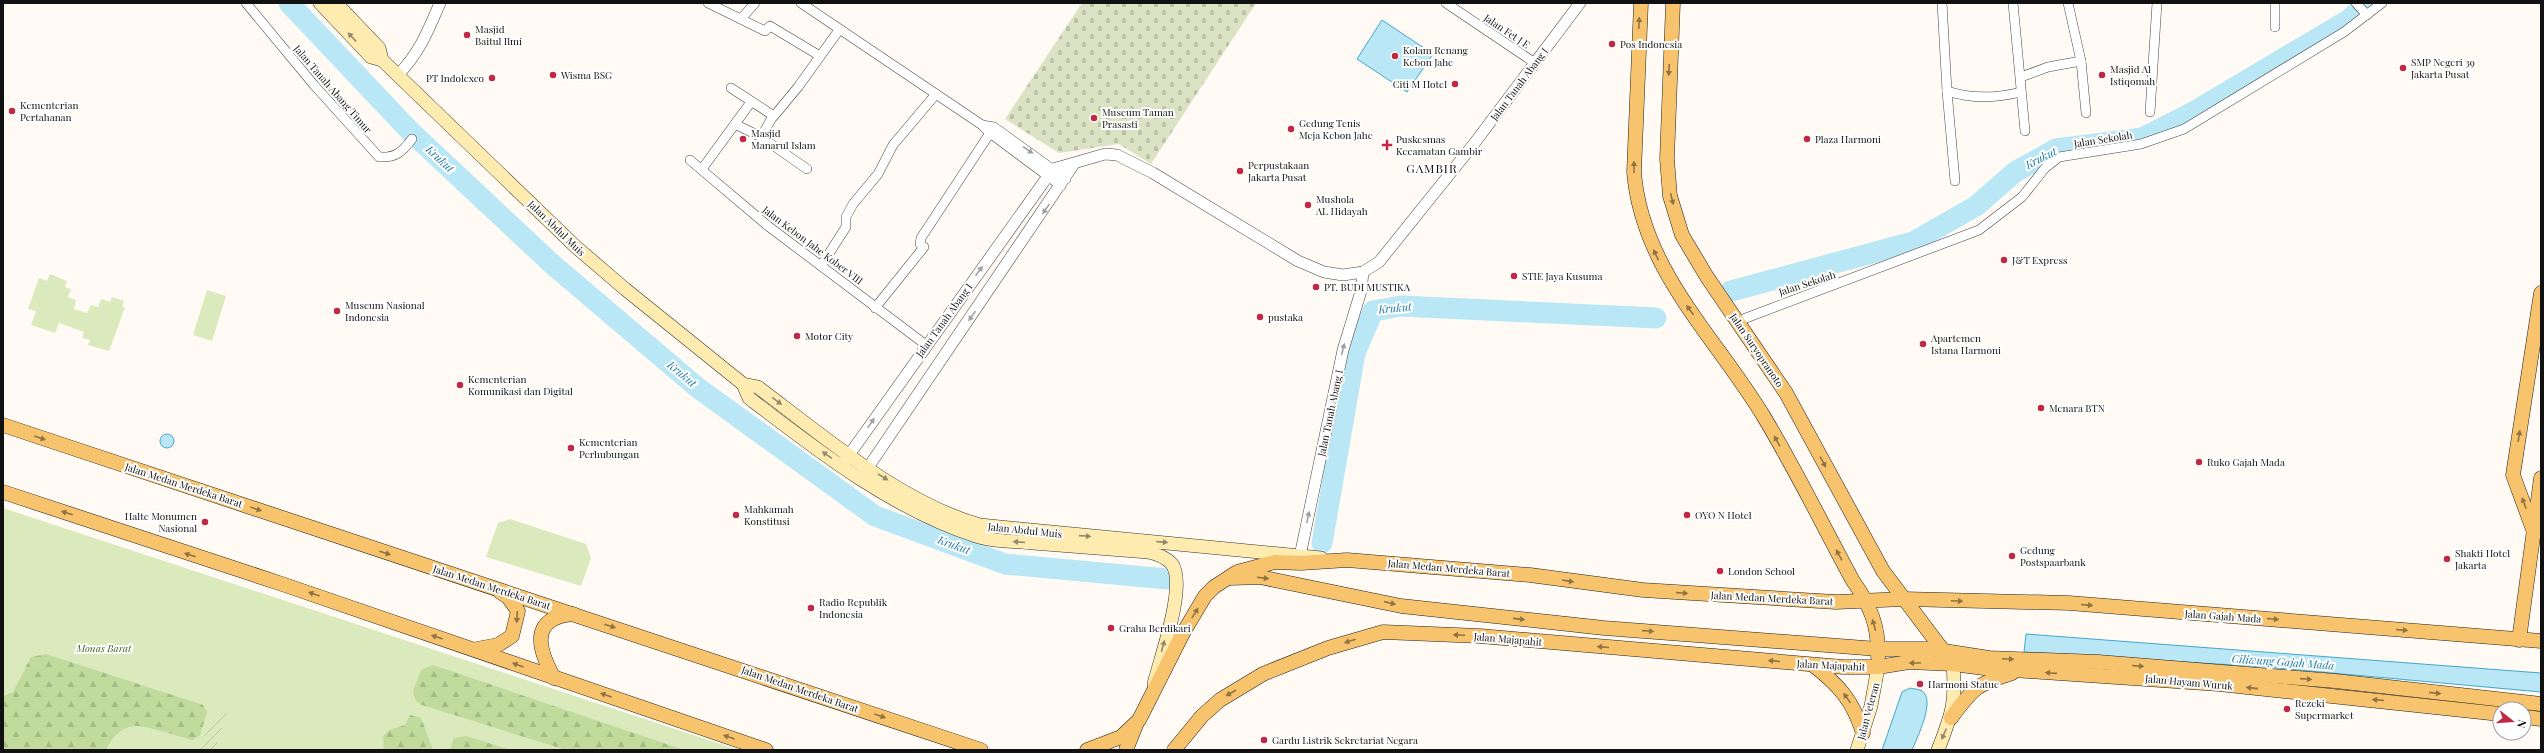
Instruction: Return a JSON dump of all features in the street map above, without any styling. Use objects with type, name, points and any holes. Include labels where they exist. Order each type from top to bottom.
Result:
[{"type":"main road","name":"Jalan Abdul Muis","points":[[320,3],[371,57],[382,60],[576,247],[625,289],[743,384],[749,398],[865,473],[912,509],[976,536],[1012,541],[1148,552],[1162,556],[1172,564],[1176,574],[1177,592],[1150,697]]},
{"type":"main road","name":"Jalan Abdul Muis","points":[[336,3],[378,48],[382,60]]},
{"type":"main road","points":[[1641,3],[1634,122],[1636,197],[1655,254],[1678,294],[1763,416],[1853,581],[1868,602]]},
{"type":"main road","name":"Jalan Suryopranoto","points":[[1672,3],[1667,141],[1670,196],[1682,235],[1714,287],[1786,393],[1868,546],[1904,599],[1949,658]]},
{"type":"main road","points":[[2534,532],[2513,475],[2541,293]]},
{"type":"main road","name":"Jalan Medan Merdeka Barat","points":[[3,425],[981,750]]},
{"type":"main road","name":"Jalan Abdul Muis","points":[[865,473],[951,515],[980,525],[1347,560]]},
{"type":"main road","points":[[2519,640],[2541,478]]},
{"type":"main road","points":[[3,492],[474,649],[554,678],[766,750]]},
{"type":"main road","name":"Jalan Medan Merdeka Barat","points":[[1087,750],[1121,737],[1139,720],[1183,633],[1205,596],[1224,579],[1249,567],[1274,562],[1301,564],[1347,560],[1530,575],[1643,590],[1836,602],[1868,602],[1904,599]]},
{"type":"main road","points":[[1224,579],[1260,577],[1401,606],[1558,623],[1878,649],[1931,649],[1949,658],[1954,684],[1951,718]]},
{"type":"main road","points":[[1836,602],[1844,600],[1852,593],[1853,581]]},
{"type":"main road","points":[[474,649],[506,642],[512,636],[517,625],[518,611],[514,604],[495,588]]},
{"type":"main road","name":"Jalan Gajah Mada","points":[[1904,599],[2069,603],[2541,641]]},
{"type":"main road","name":"Jalan Veteran","points":[[1857,750],[1873,700],[1878,667],[1878,649],[1868,602]]},
{"type":"main road","points":[[554,678],[540,648],[541,635],[548,621],[560,615],[573,614]]},
{"type":"main road","name":"Jalan Majapahit","points":[[1174,750],[1202,716],[1220,700],[1263,674],[1328,648],[1383,632],[1480,636],[1813,665],[1878,667]]},
{"type":"main road","name":"Jalan Hayam Wuruk","points":[[1949,658],[2020,671],[2219,684],[2492,713]]},
{"type":"main road","name":"Jalan Hayam Wuruk","points":[[1878,667],[1949,658],[2098,662],[2335,681],[2541,704]]},
{"type":"main road","points":[[1813,665],[1834,682],[1847,697],[1857,712],[1863,733]]},
{"type":"main road","points":[[1938,750],[1951,718],[1973,689],[1980,684],[2020,671]]},
{"type":"main road","points":[[1126,750],[1139,720]]},
{"type":"street","name":"Jalan Tanah Abang Timur","points":[[246,3],[314,85],[379,157],[392,158],[402,152],[412,139]]},
{"type":"street","points":[[398,75],[414,58],[422,45],[440,3]]},
{"type":"street","points":[[708,3],[766,31],[770,26],[820,56]]},
{"type":"street","points":[[741,19],[755,3]]},
{"type":"street","points":[[801,3],[982,125],[990,133],[1050,172]]},
{"type":"street","name":"Jalan Fet J E","points":[[1446,3],[1535,63]]},
{"type":"street","name":"Jalan Tanah Abang I","points":[[845,460],[1050,172],[1105,154],[1127,158],[1298,260],[1324,272],[1343,275],[1363,272],[1379,262],[1535,63],[1580,3]]},
{"type":"street","points":[[1942,3],[1947,91],[1955,181]]},
{"type":"street","points":[[2013,3],[2025,131]]},
{"type":"street","points":[[2068,3],[2081,61],[2086,113]]},
{"type":"street","points":[[2150,112],[2157,3]]},
{"type":"street","points":[[2275,3],[2275,27]]},
{"type":"street","name":"Jalan Sekolah","points":[[1734,316],[1979,230],[2022,197],[2045,168],[2059,157],[2141,144],[2184,129],[2344,32],[2362,9],[2382,3]]},
{"type":"street","points":[[760,137],[773,116],[798,87],[839,30]]},
{"type":"street","points":[[2021,77],[2048,67],[2081,61]]},
{"type":"street","points":[[731,88],[773,116]]},
{"type":"street","points":[[1947,91],[1970,96],[1998,97],[2021,92]]},
{"type":"street","points":[[821,266],[846,227],[846,215],[853,204],[878,174],[893,145],[936,94]]},
{"type":"street","points":[[702,169],[751,102]]},
{"type":"street","points":[[735,124],[760,137],[807,169]]},
{"type":"street","points":[[982,125],[994,127],[1064,183]]},
{"type":"street","points":[[875,308],[924,247],[920,244],[921,238],[990,133]]},
{"type":"street","name":"Jalan Kebon Jahe Kober VIII","points":[[690,160],[768,226],[926,345]]},
{"type":"street","name":"Jalan Tanah Abang I","points":[[865,473],[1064,183],[1074,164]]},
{"type":"street","name":"Jalan Tanah Abang I","points":[[1300,556],[1343,350],[1361,291],[1363,272]]},
{"type":"green space","name":"Museum Taman Prasasti","points":[[1082,3],[1256,3],[1151,164],[1119,144],[1059,153],[1005,119]]},
{"type":"green space","points":[[50,274],[67,281],[65,287],[71,289],[68,297],[76,300],[74,309],[87,313],[91,305],[98,307],[101,299],[110,302],[112,297],[124,301],[122,307],[125,307],[109,351],[88,345],[90,340],[82,338],[84,332],[59,323],[55,333],[31,325],[36,311],[28,309],[39,278],[47,281]]},
{"type":"green space","points":[[207,290],[226,296],[212,341],[193,335]]},
{"type":"green space","name":"Monas Barat","points":[[3,508],[739,750],[3,750]]},
{"type":"green space","points":[[510,519],[586,544],[591,558],[581,586],[486,557],[498,523]]},
{"type":"green space","points":[[46,654],[203,705],[207,712],[200,735],[192,740],[152,729],[133,726],[124,729],[116,735],[106,750],[3,750],[3,696],[13,692],[31,657]]},
{"type":"green space","points":[[433,665],[684,750],[566,750],[422,705],[416,701],[413,691],[421,670]]},
{"type":"green space","points":[[222,708],[228,710],[215,750],[197,750],[210,724]]},
{"type":"green space","points":[[410,715],[421,718],[433,750],[384,750],[383,736],[389,730],[405,725]]},
{"type":"green space","points":[[466,736],[511,750],[450,750],[454,738]]},
{"type":"water","name":"Kolam Renang Kebon Jahe","points":[[1382,20],[1433,54],[1407,92],[1357,59]]},
{"type":"water","points":[[167,434],[172,436],[174,441],[172,446],[167,448],[162,446],[160,441],[162,436]]},
{"type":"water","name":"Ciliwung Gajah Mada","points":[[2026,634],[2541,673],[2541,692],[2266,667],[2024,652]]},
{"type":"water","points":[[1910,688],[1922,691],[1926,696],[1927,702],[1924,719],[1912,750],[1882,750],[1902,692]]},
{"type":"waterway","name":"Krukut","points":[[289,3],[409,130],[552,264],[698,388],[875,516],[1005,564],[1167,579]]},
{"type":"waterway","name":"Krukut","points":[[1731,291],[1913,242],[1976,206],[2015,172],[2056,149],[2142,138],[2195,111],[2350,19],[2366,3]]},
{"type":"waterway","name":"Krukut","points":[[1322,543],[1355,353],[1373,311],[1401,306],[1656,318]]},
{"type":"place","name":"Masjid Baitul Ilmi","points":[[467,35]]},
{"type":"place","name":"Pos Indonesia","points":[[1612,44]]},
{"type":"place","name":"Kolam Renang Kebon Jahe","points":[[1395,56]]},
{"type":"place","name":"SMP Negeri 39 Jakarta Pusat","points":[[2403,68]]},
{"type":"place","name":"Wisma BSG","points":[[553,75]]},
{"type":"place","name":"Masjid Al Istiqomah","points":[[2102,75]]},
{"type":"place","name":"PT Indolexco","points":[[492,78]]},
{"type":"place","name":"Citi M Hotel","points":[[1455,84]]},
{"type":"place","name":"Kementerian Pertahanan","points":[[12,111]]},
{"type":"place","name":"Museum Taman Prasasti","points":[[1094,118]]},
{"type":"place","name":"Gedung Tenis Meja Kebon Jahe","points":[[1291,129]]},
{"type":"place","name":"Masjid Manarul Islam","points":[[743,139]]},
{"type":"place","name":"Plaza Harmoni","points":[[1807,139]]},
{"type":"place","name":"Puskesmas Kecamatan Gambir","points":[[1387,145]]},
{"type":"place","name":"Perpustakaan Jakarta Pusat","points":[[1240,171]]},
{"type":"place","name":"Mushola AL Hidayah","points":[[1308,205]]},
{"type":"place","name":"J&T Express","points":[[2004,260]]},
{"type":"place","name":"STIE Jaya Kusuma","points":[[1514,276]]},
{"type":"place","name":"PT. BUDI MUSTIKA","points":[[1316,287]]},
{"type":"place","name":"Museum Nasional Indonesia","points":[[337,311]]},
{"type":"place","name":"pustaka","points":[[1260,317]]},
{"type":"place","name":"Motor City","points":[[797,336]]},
{"type":"place","name":"Apartemen Istana Harmoni","points":[[1923,344]]},
{"type":"place","name":"Kementerian Komunikasi dan Digital","points":[[460,385]]},
{"type":"place","name":"Menara BTN","points":[[2041,408]]},
{"type":"place","name":"Kementerian Perhubungan","points":[[571,448]]},
{"type":"place","name":"Ruko Gajah Mada","points":[[2199,462]]},
{"type":"place","name":"Mahkamah Konstitusi","points":[[736,515]]},
{"type":"place","name":"OYO N Hotel","points":[[1687,515]]},
{"type":"place","name":"Halte Monumen Nasional","points":[[205,522]]},
{"type":"place","name":"Gedung Postspaarbank","points":[[2012,556]]},
{"type":"place","name":"Shakti Hotel Jakarta","points":[[2447,559]]},
{"type":"place","name":"London School","points":[[1720,571]]},
{"type":"place","name":"Radio Republik Indonesia","points":[[811,608]]},
{"type":"place","name":"Graha Berdikari","points":[[1111,628]]},
{"type":"place","name":"Harmoni Statue","points":[[1920,684]]},
{"type":"place","name":"Rezeki Supermarket","points":[[2287,709]]},
{"type":"place","name":"Gardu Listrik Sekretariat Negara","points":[[1264,740]]},
{"type":"district","name":"GAMBIR","points":[[1432,169]]}]
